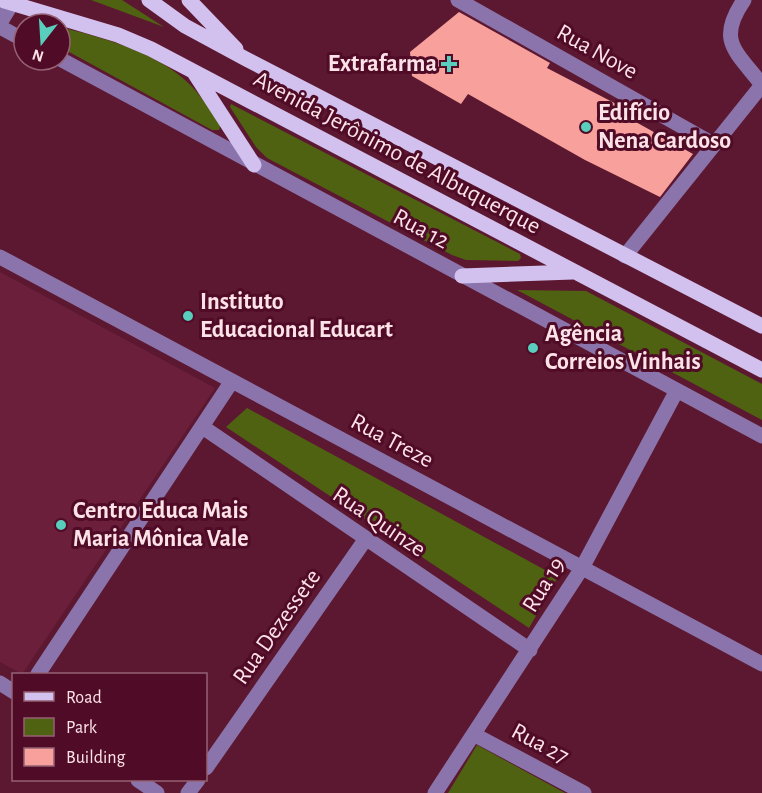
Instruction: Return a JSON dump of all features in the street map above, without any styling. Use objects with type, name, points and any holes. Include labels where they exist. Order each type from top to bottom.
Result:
[{"type":"main road","name":"Avenida Jerônimo de Albuquerque","points":[[149,0],[185,26],[246,59],[762,326]]},
{"type":"main road","points":[[189,0],[246,59]]},
{"type":"main road","name":"Avenida Jerônimo de Albuquerque","points":[[9,1],[117,35],[194,71],[762,370]]},
{"type":"main road","points":[[194,71],[254,165]]},
{"type":"main road","points":[[462,276],[573,272]]},
{"type":"street","name":"Rua Nove","points":[[458,0],[713,144]]},
{"type":"street","points":[[625,256],[762,85],[730,38],[729,27],[744,0]]},
{"type":"street","points":[[0,25],[9,1]]},
{"type":"street","name":"Rua 12","points":[[72,66],[676,392],[762,436]]},
{"type":"street","name":"Rua Treze","points":[[0,257],[762,664]]},
{"type":"street","points":[[39,673],[204,428],[232,381]]},
{"type":"street","name":"Rua 19","points":[[435,793],[582,568],[676,392]]},
{"type":"street","name":"Rua Quinze","points":[[204,428],[365,540],[530,650]]},
{"type":"street","name":"Rua Dezessete","points":[[207,767],[365,540]]},
{"type":"street","name":"Rua 27","points":[[475,735],[584,793]]},
{"type":"street","points":[[139,781],[157,793]]},
{"type":"street","points":[[188,793],[197,781]]},
{"type":"shaded area","name":"Centro Educa Mais Maria Mônica Vale","points":[[0,272],[215,388],[23,673],[0,662]]},
{"type":"green space","points":[[91,0],[122,0],[164,27]]},
{"type":"green space","points":[[72,30],[126,46],[172,70],[190,85],[221,123],[219,130],[212,130],[72,54]]},
{"type":"green space","points":[[231,104],[520,254],[521,258],[518,261],[466,260],[452,255],[267,158],[256,147],[230,107]]},
{"type":"green space","points":[[517,290],[586,291],[762,384],[762,420]]},
{"type":"green space","points":[[247,408],[558,577],[529,628],[226,427]]},
{"type":"green space","points":[[477,745],[565,793],[448,793]]},
{"type":"building","points":[[459,12],[550,63],[547,68],[622,107],[618,112],[693,154],[660,197],[585,160],[468,94],[461,104],[412,76],[410,52]]},
{"type":"place","name":"Extrafarma","points":[[449,64]]},
{"type":"place","name":"Edifício Nena Cardoso","points":[[586,127]]},
{"type":"place","name":"Instituto Educacional Educart","points":[[188,316]]},
{"type":"place","name":"Agência Correios Vinhais","points":[[533,348]]},
{"type":"place","name":"Centro Educa Mais Maria Mônica Vale","points":[[61,525]]}]
